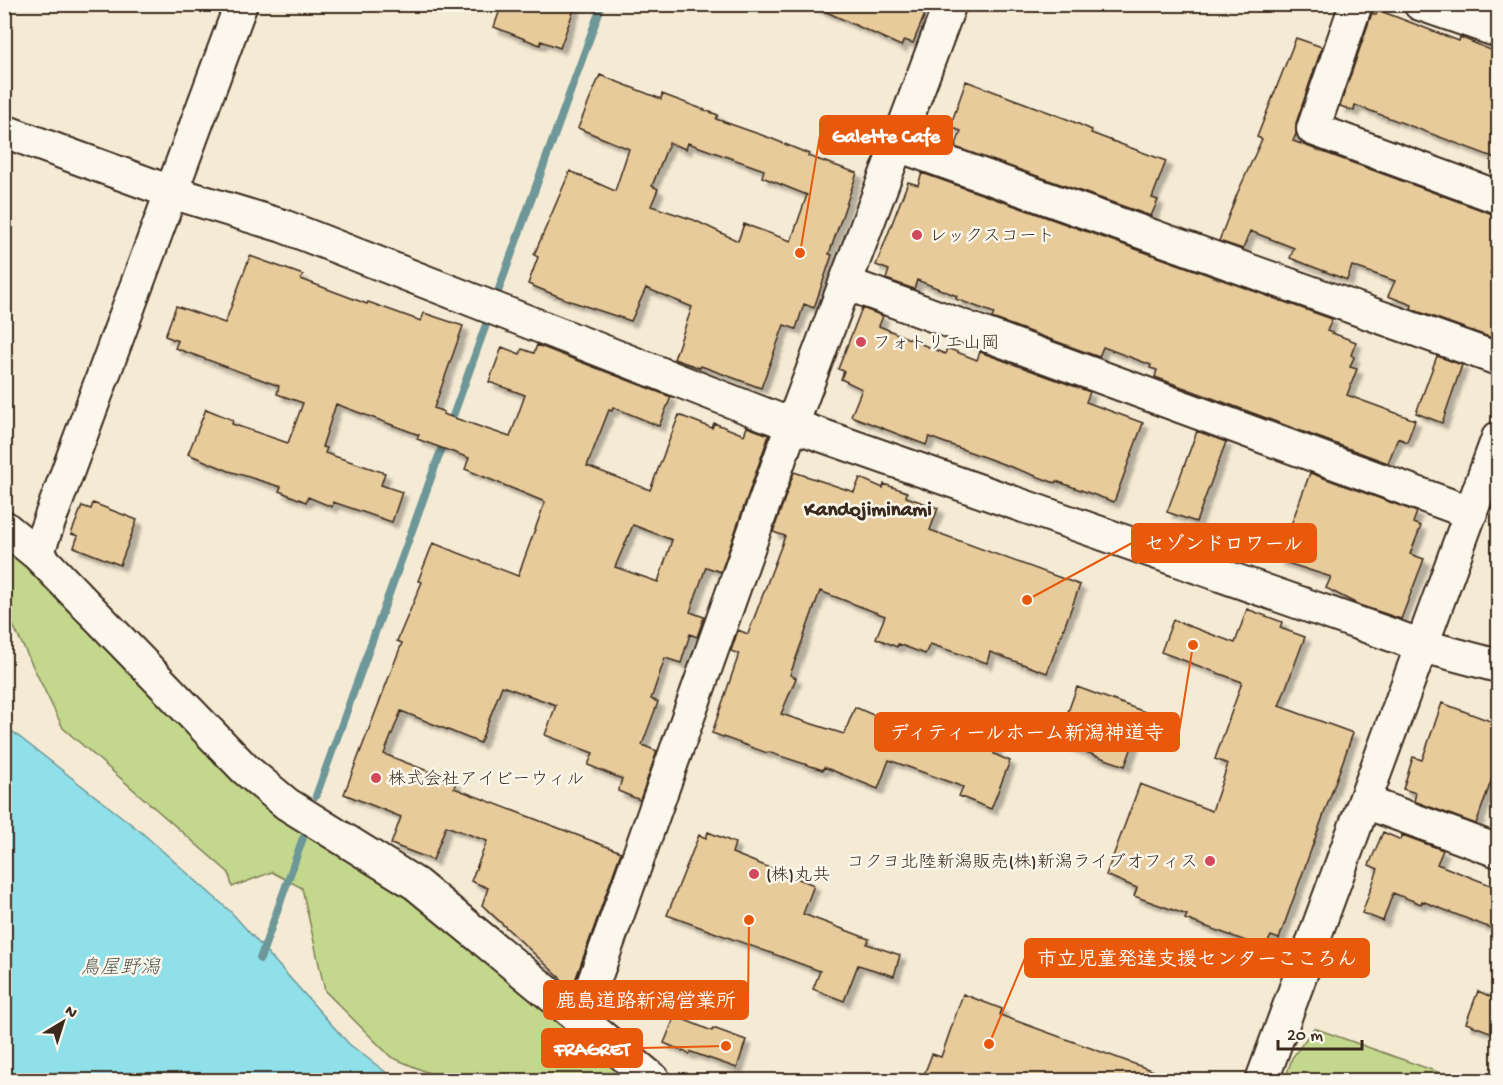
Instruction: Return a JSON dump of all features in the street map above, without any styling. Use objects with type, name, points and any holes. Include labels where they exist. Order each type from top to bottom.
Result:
[{"type":"street","points":[[37,554],[241,4]]},
{"type":"street","points":[[581,1018],[792,425],[950,4]]},
{"type":"street","points":[[1356,4],[1313,129],[1498,197]]},
{"type":"street","points":[[1420,4],[1498,31]]},
{"type":"street","points":[[4,131],[171,192],[283,226],[792,425],[1423,646],[1498,666]]},
{"type":"street","points":[[897,145],[1498,358]]},
{"type":"street","points":[[845,283],[1471,513]]},
{"type":"street","points":[[1262,1080],[1498,438]]},
{"type":"street","points":[[4,526],[37,554],[254,776],[287,804],[416,884],[654,1080]]},
{"type":"street","points":[[1365,802],[1498,851]]},
{"type":"green space","points":[[4,547],[392,881],[628,1080],[445,1080],[391,1057],[325,991],[302,888],[272,872],[232,887],[229,873],[63,728],[9,617],[5,614]]},
{"type":"green space","points":[[1314,1028],[1460,1080],[1285,1080],[1292,1058]]},
{"type":"water","name":"鳥屋野潟","points":[[4,725],[140,831],[231,912],[349,1044],[396,1080],[5,1080]]},
{"type":"building","points":[[502,4],[576,4],[560,48],[541,41],[540,45],[494,27]]},
{"type":"building","points":[[809,4],[919,4],[917,11],[925,14],[913,43],[904,40],[901,46]]},
{"type":"building","points":[[1378,10],[1459,41],[1460,37],[1498,53],[1498,159],[1355,105],[1354,111],[1340,106],[1372,13],[1376,15]]},
{"type":"building","points":[[1296,38],[1322,47],[1296,123],[1296,134],[1293,141],[1498,216],[1498,251],[1490,274],[1498,278],[1498,322],[1492,338],[1411,309],[1412,305],[1388,296],[1395,281],[1352,266],[1347,280],[1290,258],[1294,248],[1250,231],[1243,249],[1219,241],[1262,139],[1257,137]]},
{"type":"building","points":[[600,75],[661,99],[662,94],[718,115],[716,119],[857,173],[829,254],[832,255],[814,308],[804,304],[796,329],[784,325],[761,388],[701,366],[700,368],[674,359],[692,307],[646,288],[631,321],[570,301],[528,284],[538,257],[534,255],[570,171],[615,191],[629,149],[578,128]],"holes":[[[669,143],[686,149],[688,143],[764,170],[762,177],[807,195],[791,241],[744,224],[738,241],[694,220],[651,206],[658,189],[652,186]]]},
{"type":"building","points":[[966,81],[1067,119],[1092,130],[1091,133],[1166,161],[1152,198],[1158,200],[1151,216],[955,147],[961,131],[950,127]]},
{"type":"building","points":[[922,173],[1332,319],[1327,331],[1356,342],[1351,355],[1354,357],[1350,367],[1357,369],[1347,395],[1415,420],[1407,442],[1398,438],[1388,463],[1155,377],[1157,370],[1150,368],[1151,365],[1103,347],[1099,357],[992,318],[994,313],[956,299],[957,296],[917,280],[914,289],[886,279],[889,270],[876,265],[908,182],[918,185]]},
{"type":"building","points":[[250,256],[303,275],[301,279],[367,304],[368,302],[421,321],[424,313],[463,326],[434,408],[444,412],[443,414],[510,437],[525,395],[489,382],[502,347],[520,354],[522,349],[534,353],[537,345],[671,397],[659,426],[613,407],[612,411],[609,410],[587,466],[650,490],[679,415],[712,428],[714,423],[744,435],[747,427],[769,435],[721,572],[706,567],[690,612],[704,617],[697,637],[690,634],[681,663],[665,658],[651,699],[658,702],[642,745],[657,751],[640,800],[618,791],[622,779],[588,765],[593,753],[545,735],[556,705],[502,686],[480,743],[401,711],[384,754],[456,782],[454,788],[621,852],[572,989],[482,905],[488,888],[471,881],[487,841],[446,826],[433,860],[391,844],[401,817],[344,794],[402,643],[397,641],[422,582],[418,581],[433,543],[518,576],[545,502],[465,469],[469,458],[417,439],[419,435],[336,404],[322,447],[327,448],[325,453],[385,473],[381,485],[402,492],[392,522],[333,502],[332,507],[308,497],[306,502],[279,491],[281,487],[229,471],[188,454],[206,409],[233,420],[232,424],[288,443],[303,403],[277,394],[279,386],[175,348],[178,341],[165,336],[176,306],[225,323]],"holes":[[[633,525],[672,540],[658,582],[615,567]]]},
{"type":"building","points":[[862,308],[883,316],[879,326],[945,354],[947,348],[977,360],[980,352],[1090,392],[1086,402],[1143,423],[1114,502],[929,437],[926,445],[851,416],[862,389],[841,379],[844,371],[838,369]]},
{"type":"building","points":[[1437,356],[1462,365],[1442,423],[1416,413]]},
{"type":"building","points":[[1197,431],[1226,442],[1196,522],[1167,512]]},
{"type":"building","points":[[794,472],[854,492],[860,478],[883,488],[884,484],[907,492],[906,497],[938,508],[930,530],[1080,585],[1047,673],[990,652],[987,663],[930,644],[925,654],[898,644],[897,647],[876,638],[885,616],[820,591],[790,675],[796,678],[781,714],[844,734],[855,707],[905,729],[909,717],[969,739],[971,736],[997,747],[994,754],[1010,761],[991,809],[959,796],[963,787],[889,760],[878,789],[824,767],[823,770],[767,753],[712,733],[739,654],[731,651],[738,630],[748,634],[785,536],[773,532]]},
{"type":"building","points":[[1310,473],[1417,512],[1413,523],[1421,526],[1410,554],[1424,559],[1401,619],[1359,605],[1326,588],[1331,577],[1278,560]]},
{"type":"building","points":[[93,503],[137,520],[120,565],[74,547],[78,536],[71,534],[82,506],[91,509]]},
{"type":"building","points":[[1247,609],[1282,622],[1280,628],[1305,637],[1279,706],[1353,733],[1279,939],[1271,936],[1265,948],[1185,919],[1187,915],[1134,896],[1137,888],[1106,875],[1140,784],[1212,811],[1228,764],[1215,759],[1242,682],[1161,652],[1173,620],[1235,643]]},
{"type":"building","points":[[1077,687],[1145,712],[1125,766],[1057,742]]},
{"type":"building","points":[[1442,703],[1498,724],[1498,774],[1494,773],[1476,824],[1414,801],[1416,793],[1403,789],[1413,757],[1422,760]]},
{"type":"building","points":[[708,832],[735,843],[732,853],[814,885],[803,914],[869,939],[867,944],[900,955],[894,976],[858,965],[844,1001],[813,989],[820,971],[667,915],[699,835],[706,838]]},
{"type":"building","points":[[1383,832],[1401,840],[1402,835],[1443,850],[1437,864],[1498,888],[1498,931],[1422,901],[1421,904],[1393,893],[1383,921],[1362,913],[1378,869],[1369,865]]},
{"type":"building","points":[[1478,991],[1498,1000],[1498,1035],[1466,1023]]},
{"type":"building","points":[[963,994],[1002,1009],[1000,1015],[1173,1078],[1173,1080],[922,1080],[932,1054],[941,1057]]},
{"type":"building","points":[[675,1016],[712,1031],[713,1028],[746,1040],[737,1068],[691,1052],[690,1054],[664,1043]]},
{"type":"waterway","points":[[449,427],[602,4]]},
{"type":"waterway","points":[[316,796],[445,439]]},
{"type":"waterway","points":[[260,959],[303,838]]},
{"type":"place","name":"レックスコート","points":[[917,235]]},
{"type":"place","name":"Galette Cafe","points":[[800,253]]},
{"type":"place","name":"フォトリエ山岡","points":[[861,342]]},
{"type":"place","name":"セゾンドロワール","points":[[1027,600]]},
{"type":"place","name":"ディティールホーム新潟神道寺","points":[[1193,645]]},
{"type":"place","name":"株式会社アイビーウィル","points":[[376,778]]},
{"type":"place","name":"コクヨ北陸新潟販売(株)新潟ライブオフィス","points":[[1210,861]]},
{"type":"place","name":"(株)丸共","points":[[754,874]]},
{"type":"place","name":"鹿島道路新潟営業所","points":[[749,920]]},
{"type":"place","name":"市立児童発達支援センターこころん","points":[[989,1044]]},
{"type":"place","name":"FRAGRET","points":[[726,1046]]},
{"type":"district","name":"Kandojiminami","points":[[868,508]]}]
